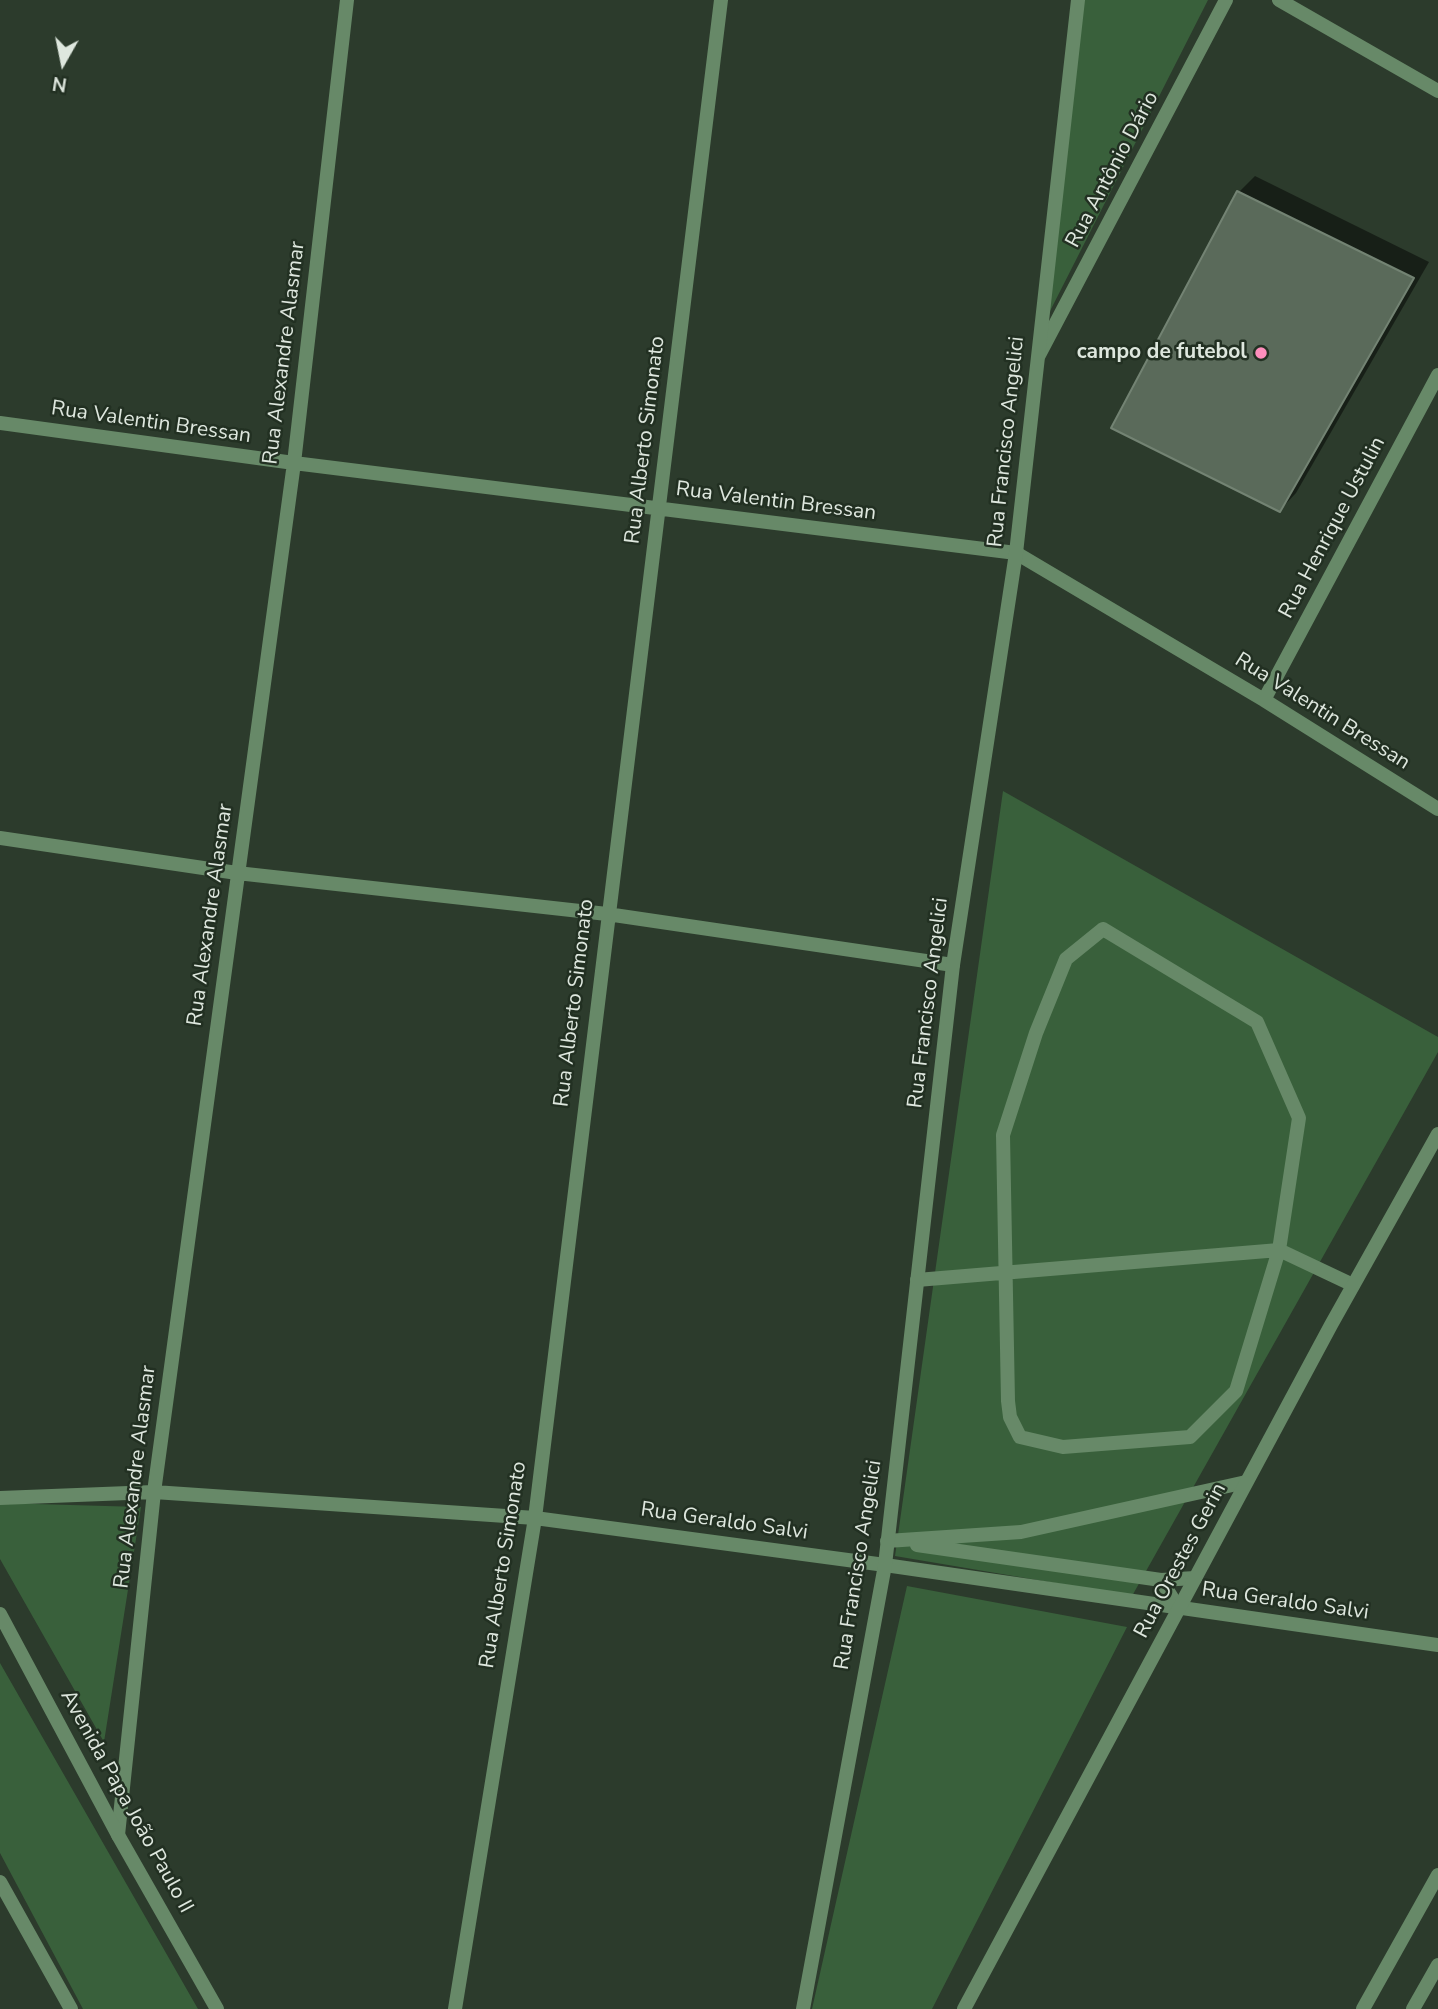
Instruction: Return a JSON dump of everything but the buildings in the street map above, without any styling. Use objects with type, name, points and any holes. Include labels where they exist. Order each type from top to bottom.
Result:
[{"type":"street","name":"Rua Alexandre Alasmar","points":[[118,1835],[154,1492],[294,463],[347,0]]},
{"type":"street","name":"Rua Alberto Simonato","points":[[455,2009],[535,1518],[721,0]]},
{"type":"street","name":"Rua Francisco Angelici","points":[[803,2009],[885,1565],[953,965],[1016,553],[1077,0]]},
{"type":"street","name":"Rua Antônio Dário","points":[[1037,359],[1226,0]]},
{"type":"street","points":[[1279,0],[1438,91]]},
{"type":"street","name":"Rua Henrique Ustulin","points":[[1265,700],[1438,375]]},
{"type":"street","name":"Rua Valentin Bressan","points":[[0,423],[294,463],[1016,553],[1265,700],[1438,809]]},
{"type":"street","points":[[0,838],[237,873],[607,914],[953,965]]},
{"type":"street","points":[[1103,929],[1257,1022],[1298,1118],[1279,1250],[1236,1391],[1190,1437],[1063,1447],[1020,1437],[1010,1417],[1008,1401],[1003,1135],[1036,1033],[1066,959],[1103,929]]},
{"type":"street","name":"Rua Orestes Gerin","points":[[964,2009],[1246,1482],[1438,1134]]},
{"type":"street","points":[[917,1280],[1279,1250],[1353,1285]]},
{"type":"street","points":[[887,1541],[1021,1532],[1246,1482]]},
{"type":"street","name":"Rua Geraldo Salvi","points":[[0,1498],[154,1492],[535,1518],[885,1565],[1438,1645]]},
{"type":"street","points":[[887,1541],[1161,1580],[1195,1578]]},
{"type":"street","points":[[1161,1580],[1179,1609]]},
{"type":"street","name":"Avenida Papa João Paulo II","points":[[0,1614],[118,1835],[217,2009]]},
{"type":"street","points":[[1363,2009],[1438,1875]]},
{"type":"street","points":[[0,1882],[71,2009]]},
{"type":"street","points":[[1413,2009],[1431,1990],[1438,1965]]},
{"type":"green space","points":[[1082,0],[1208,0],[1049,313]]},
{"type":"green space","points":[[1003,791],[1438,1037],[1438,1052],[1132,1596],[895,1556]]},
{"type":"green space","points":[[0,1503],[141,1507],[104,1742],[0,1559]]},
{"type":"green space","points":[[907,1586],[1127,1627],[932,2009],[812,2009]]},
{"type":"green space","points":[[0,1663],[198,2009],[83,2009],[0,1853]]},
{"type":"place","name":"campo de futebol","points":[[1261,353]]}]
